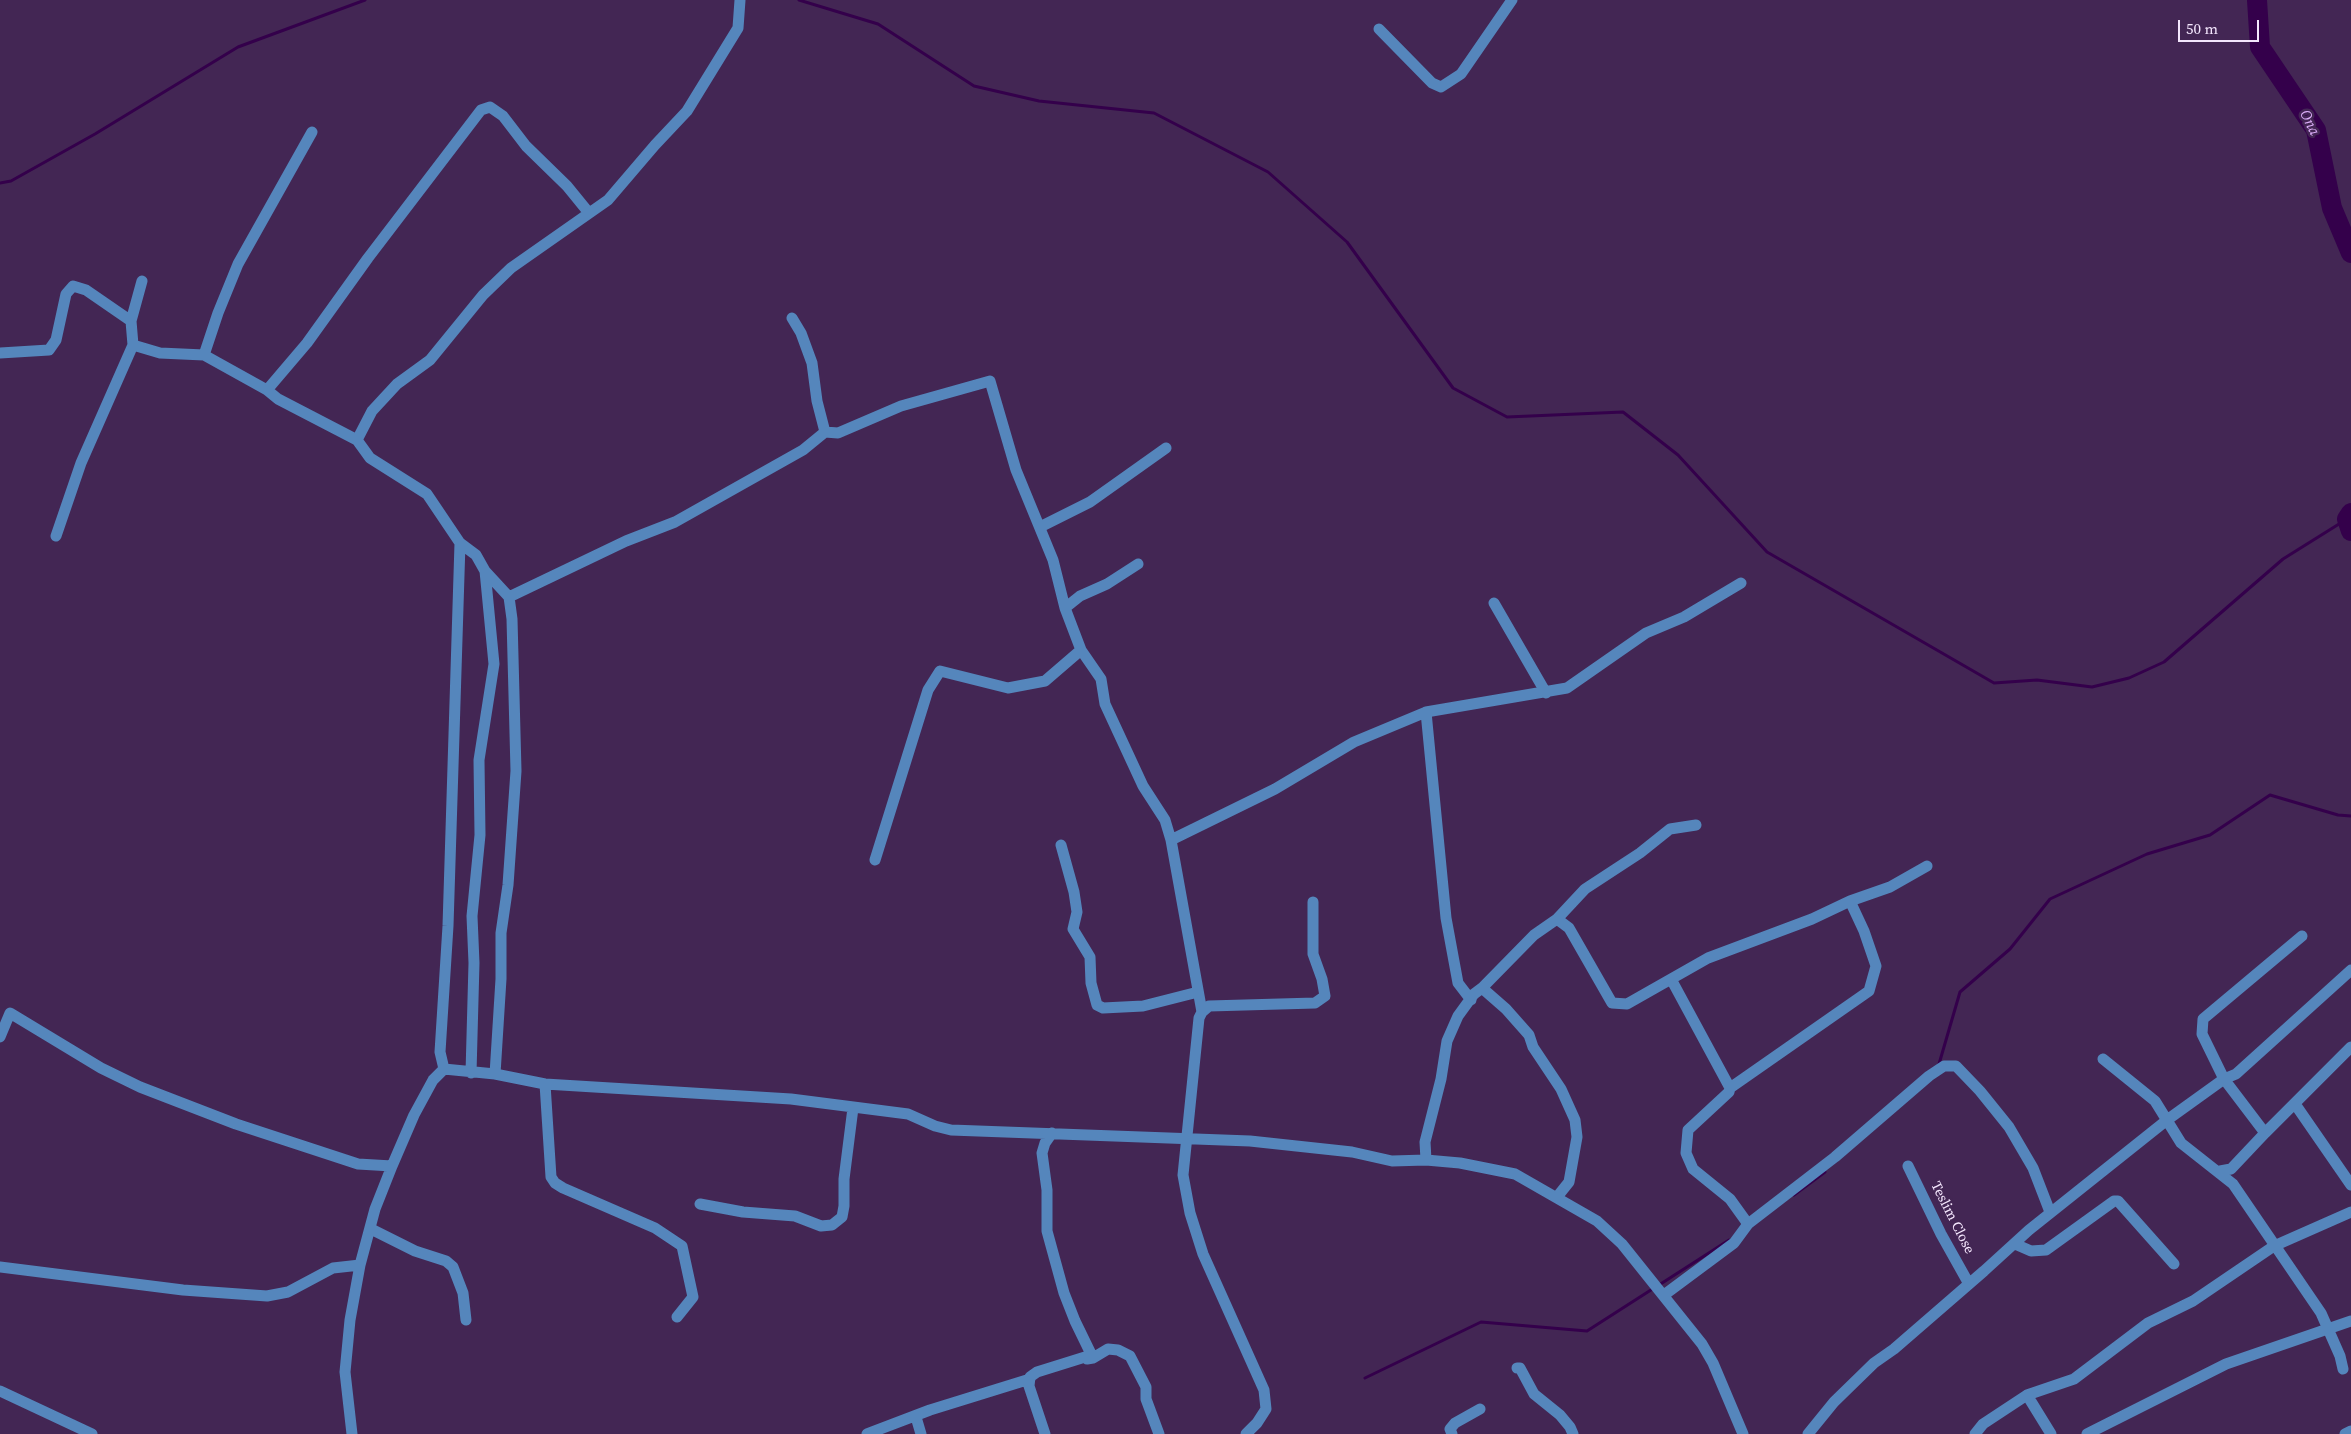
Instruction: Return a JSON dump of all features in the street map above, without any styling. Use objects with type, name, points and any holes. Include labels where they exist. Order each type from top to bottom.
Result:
[{"type":"street","points":[[357,440],[372,411],[397,384],[430,360],[483,295],[511,268],[608,200],[655,145],[687,112],[738,28],[740,0]]},
{"type":"street","points":[[1379,29],[1432,83],[1442,87],[1461,74],[1512,0]]},
{"type":"street","points":[[267,390],[307,343],[368,258],[481,110],[490,108],[503,116],[526,146],[544,166],[567,186],[590,213]]},
{"type":"street","points":[[204,355],[218,313],[238,264],[312,132]]},
{"type":"street","points":[[56,536],[81,463],[133,345],[131,321],[142,281]]},
{"type":"street","points":[[0,354],[49,350],[56,340],[66,294],[73,286],[86,290],[131,321]]},
{"type":"street","points":[[792,318],[801,333],[812,363],[817,401],[825,432]]},
{"type":"street","points":[[133,345],[160,353],[204,355],[267,390],[278,399],[357,440],[370,458],[427,494],[460,543],[476,555],[485,571],[509,597],[514,666],[516,755],[508,886],[501,933],[501,980],[495,1074]]},
{"type":"street","points":[[509,597],[626,541],[675,522],[803,450],[825,432],[838,433],[901,406],[990,381],[1016,470],[1053,560],[1065,608],[1081,650],[1101,679],[1105,704],[1143,786],[1165,820],[1171,840],[1202,1012],[1183,1175],[1190,1213],[1203,1254],[1264,1390],[1266,1409],[1257,1423],[1246,1434]]},
{"type":"street","points":[[1040,527],[1090,502],[1166,448]]},
{"type":"street","points":[[444,1069],[440,1052],[448,926],[460,543]]},
{"type":"street","points":[[1065,608],[1080,596],[1107,584],[1138,564]]},
{"type":"street","points":[[471,1073],[474,963],[472,916],[480,835],[479,760],[494,664],[485,571]]},
{"type":"street","points":[[1171,840],[1275,789],[1354,742],[1426,712],[1567,688],[1646,633],[1684,617],[1741,583]]},
{"type":"street","points":[[1494,604],[1546,693]]},
{"type":"street","points":[[875,860],[928,690],[940,671],[1008,688],[1045,681],[1081,650]]},
{"type":"street","points":[[1426,712],[1446,918],[1458,983],[1471,1000]]},
{"type":"street","points":[[1426,1160],[1425,1142],[1441,1080],[1446,1041],[1458,1016],[1482,988],[1534,935],[1557,919],[1585,889],[1640,853],[1670,829],[1696,825]]},
{"type":"street","points":[[1061,845],[1074,892],[1076,912],[1073,929],[1090,957],[1091,983],[1097,1005],[1104,1008],[1143,1006],[1198,992]]},
{"type":"street","points":[[1557,919],[1568,928],[1612,1003],[1627,1004],[1708,958],[1890,887],[1927,866]]},
{"type":"street","points":[[1748,1224],[1730,1199],[1693,1169],[1686,1152],[1688,1130],[1730,1092],[1730,1088],[1869,991],[1876,966],[1864,930],[1850,901]]},
{"type":"street","points":[[1202,1012],[1209,1006],[1224,1004],[1315,1003],[1326,996],[1314,954],[1313,902]]},
{"type":"street","points":[[2265,1133],[2224,1078],[2202,1034],[2203,1019],[2302,936]]},
{"type":"street","points":[[1808,1434],[1834,1402],[1874,1363],[1894,1349],[2050,1212],[2167,1120],[2224,1078],[2236,1074],[2351,970]]},
{"type":"street","points":[[1671,979],[1730,1088]]},
{"type":"street","points":[[1482,988],[1506,1009],[1529,1035],[1533,1047],[1561,1089],[1575,1120],[1577,1137],[1569,1182],[1557,1196]]},
{"type":"street","points":[[0,1037],[5,1010],[101,1068],[140,1087],[236,1124],[358,1164],[392,1166]]},
{"type":"street","points":[[2220,1172],[2230,1169],[2351,1047]]},
{"type":"street","points":[[2103,1059],[2155,1101],[2182,1142],[2233,1184],[2321,1314],[2340,1356],[2343,1369]]},
{"type":"street","points":[[1664,1295],[1734,1243],[1748,1224],[1836,1157],[1929,1076],[1944,1066],[1956,1066],[1980,1090],[2009,1127],[2033,1168],[2050,1212]]},
{"type":"street","points":[[444,1069],[495,1074],[545,1084],[768,1097],[908,1114],[942,1129],[980,1133],[1052,1133],[1250,1141],[1352,1152],[1392,1161],[1426,1160],[1486,1167],[1514,1174],[1557,1196],[1597,1221],[1622,1244],[1702,1344],[1713,1363],[1743,1434]]},
{"type":"street","points":[[352,1434],[345,1372],[350,1320],[360,1265],[375,1210],[392,1166],[414,1115],[434,1080],[444,1069]]},
{"type":"street","points":[[545,1084],[551,1177],[555,1183],[563,1188],[655,1228],[682,1246],[693,1297],[677,1318]]},
{"type":"street","points":[[2295,1104],[2351,1185]]},
{"type":"street","points":[[700,1204],[743,1212],[795,1216],[821,1226],[832,1225],[842,1217],[844,1206],[844,1179],[853,1108]]},
{"type":"street","points":[[1052,1133],[1045,1143],[1042,1153],[1047,1190],[1047,1231],[1066,1300],[1093,1358]]},
{"type":"street","name":"Teslim Close","points":[[1908,1166],[1916,1179],[1941,1234],[1969,1284]]},
{"type":"street","points":[[2015,1244],[2031,1251],[2046,1250],[2114,1201],[2118,1201],[2174,1264]]},
{"type":"street","points":[[1975,1434],[1983,1424],[2027,1395],[2074,1379],[2148,1323],[2193,1301],[2274,1246],[2351,1212]]},
{"type":"street","points":[[371,1229],[416,1251],[446,1261],[453,1268],[463,1293],[466,1320]]},
{"type":"street","points":[[0,1267],[183,1290],[267,1296],[288,1292],[334,1268],[360,1265]]},
{"type":"street","points":[[2087,1434],[2226,1364],[2351,1322]]},
{"type":"street","points":[[867,1434],[1030,1379],[1037,1372],[1085,1357],[1087,1359],[1093,1358],[1108,1350],[1118,1350],[1130,1356],[1146,1388],[1146,1399],[1159,1434]]},
{"type":"street","points":[[1517,1368],[1520,1368],[1534,1394],[1560,1415],[1573,1434]]},
{"type":"street","points":[[1030,1379],[1029,1386],[1045,1434]]},
{"type":"street","points":[[0,1391],[92,1434]]},
{"type":"street","points":[[2027,1395],[2051,1434]]},
{"type":"street","points":[[1452,1434],[1450,1428],[1455,1423],[1480,1409]]},
{"type":"street","points":[[916,1417],[921,1434]]},
{"type":"waterway","points":[[0,183],[11,181],[95,134],[238,47],[365,0]]},
{"type":"waterway","points":[[799,0],[878,24],[974,86],[1039,101],[1154,113],[1268,172],[1347,242],[1453,388],[1507,417],[1623,412],[1678,455],[1767,552],[1994,683],[2037,680],[2092,687],[2129,678],[2164,662],[2283,559],[2347,519]]},
{"type":"waterway","name":"Ona","points":[[2257,0],[2260,47],[2316,130],[2332,208],[2351,253]]},
{"type":"waterway","name":"Ona","points":[[2351,513],[2347,519],[2351,531]]},
{"type":"waterway","points":[[1939,1064],[1960,992],[2010,949],[2050,899],[2147,854],[2210,835],[2270,795],[2338,815],[2351,816]]},
{"type":"waterway","points":[[1794,1195],[1825,1172]]},
{"type":"waterway","points":[[1659,1285],[1729,1240]]},
{"type":"waterway","points":[[1365,1378],[1481,1322],[1587,1331],[1654,1288]]}]
